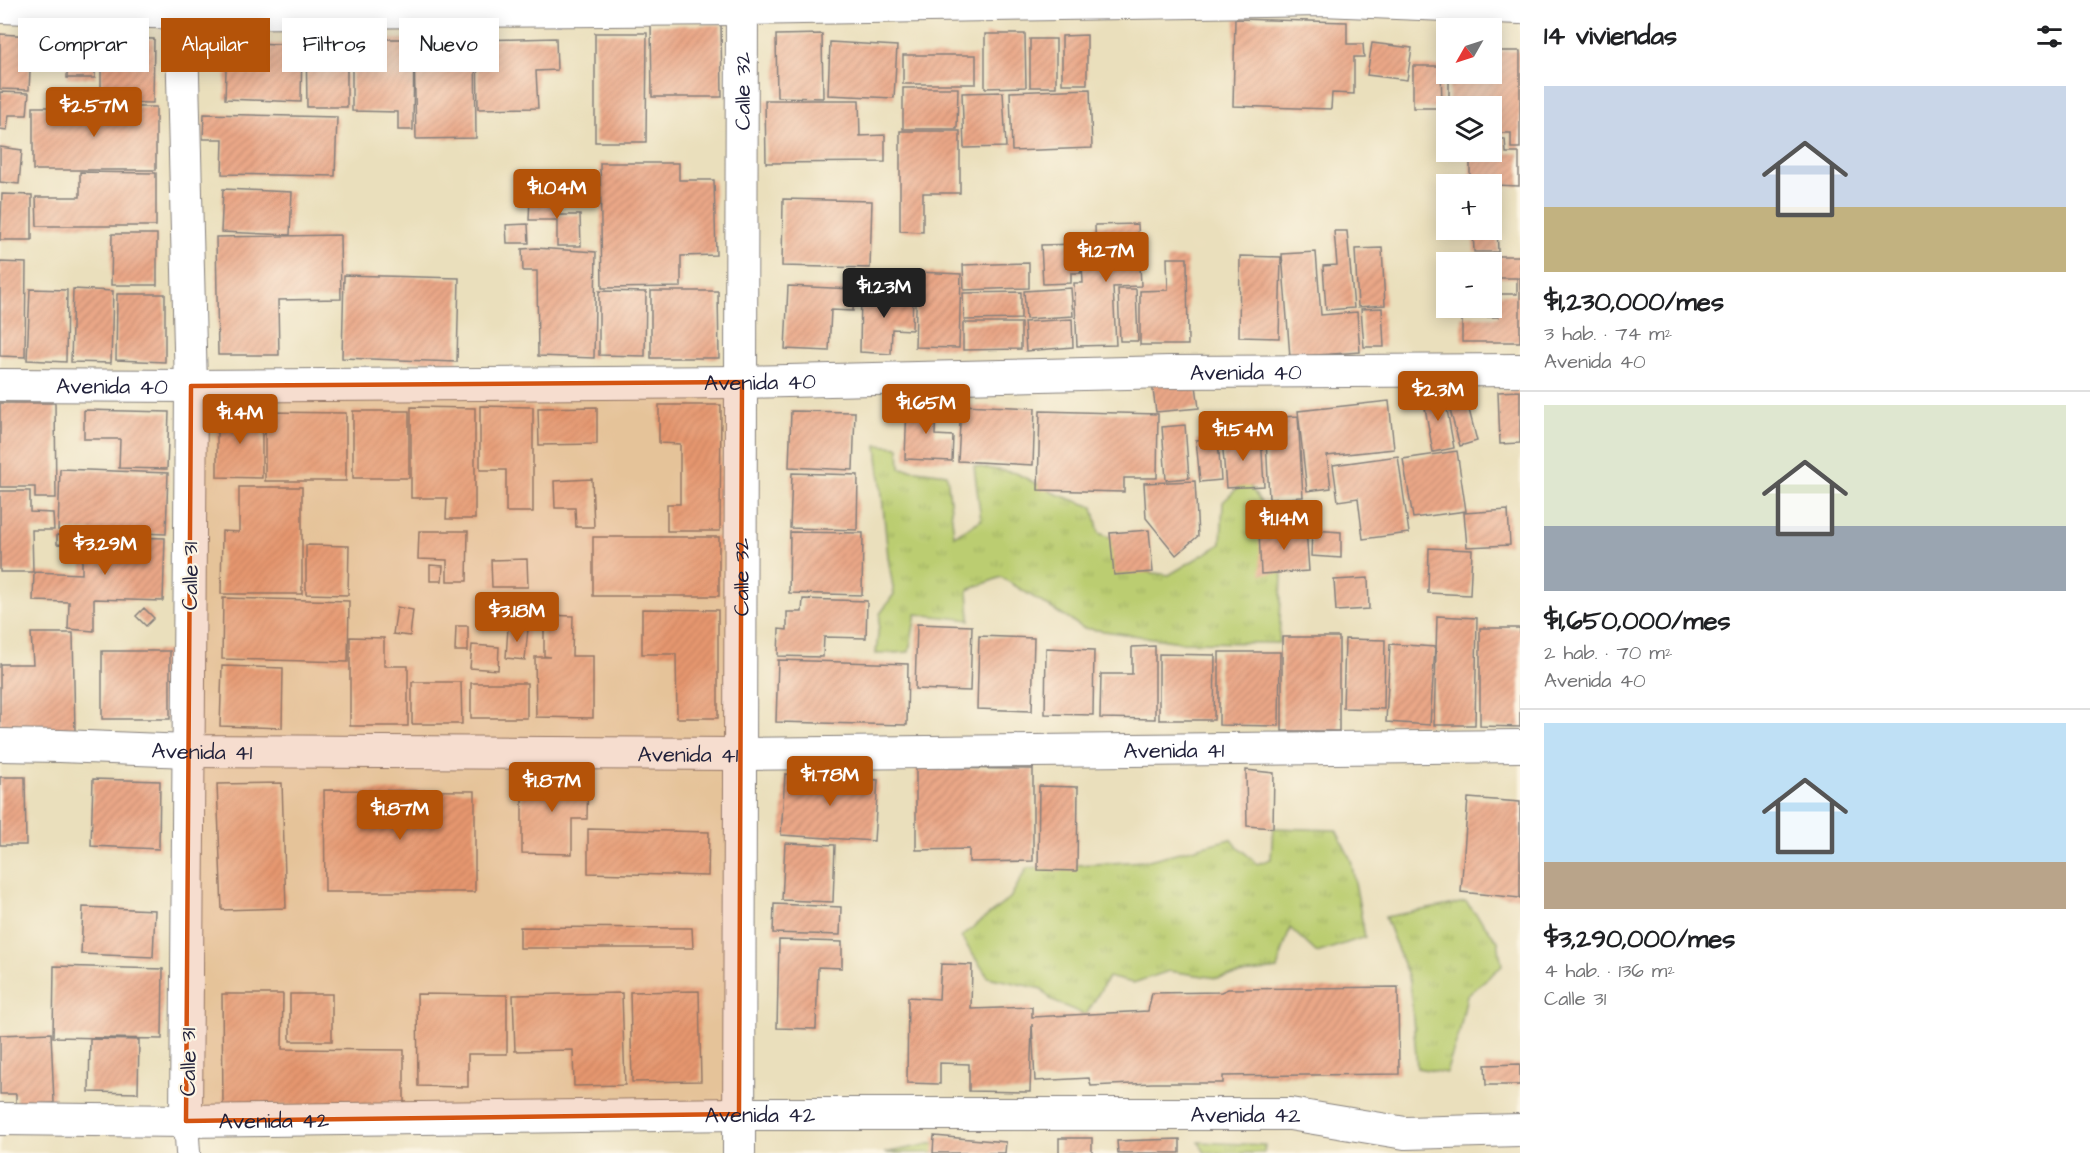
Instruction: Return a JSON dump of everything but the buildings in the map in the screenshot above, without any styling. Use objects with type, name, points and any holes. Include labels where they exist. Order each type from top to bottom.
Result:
[{"type":"street","points":[[0,7],[1322,0],[1520,8]]},
{"type":"street","name":"Calle 32","points":[[739,1153],[742,4]]},
{"type":"street","name":"Calle 31","points":[[181,6],[191,386],[186,1121],[188,1153]]},
{"type":"street","name":"Avenida 40","points":[[0,384],[191,386],[741,382],[1170,372],[1520,370]]},
{"type":"street","name":"Avenida 41","points":[[0,745],[188,751],[740,754],[1520,746]]},
{"type":"street","name":"Avenida 42","points":[[0,1119],[186,1121],[739,1113],[1290,1114],[1411,1143],[1520,1130]]},
{"type":"highlighted area","points":[[742,382],[739,1114],[186,1121],[191,386]]},
{"type":"green space","points":[[877,445],[899,447],[900,468],[947,474],[954,536],[981,520],[974,466],[1016,473],[1054,493],[1093,507],[1099,533],[1117,540],[1125,569],[1169,575],[1221,544],[1223,502],[1246,480],[1272,519],[1282,576],[1279,643],[1181,642],[1083,628],[1001,577],[968,590],[970,620],[916,614],[909,652],[876,654],[880,614],[894,594]]},
{"type":"green space","points":[[1273,828],[1336,830],[1351,860],[1365,937],[1317,953],[1290,928],[1277,969],[1217,978],[1169,971],[1133,983],[1108,977],[1086,1015],[1052,1001],[1042,989],[988,977],[961,937],[1010,898],[1027,868],[1145,861],[1230,839],[1257,864],[1271,859]]},
{"type":"green space","points":[[1466,902],[1498,941],[1502,966],[1467,995],[1459,1034],[1446,1073],[1417,1068],[1410,982],[1385,917]]},
{"type":"green space","points":[[1199,1142],[1265,1145],[1264,1153],[1205,1153]]},
{"type":"green space","points":[[935,1143],[934,1153],[884,1153]]}]
